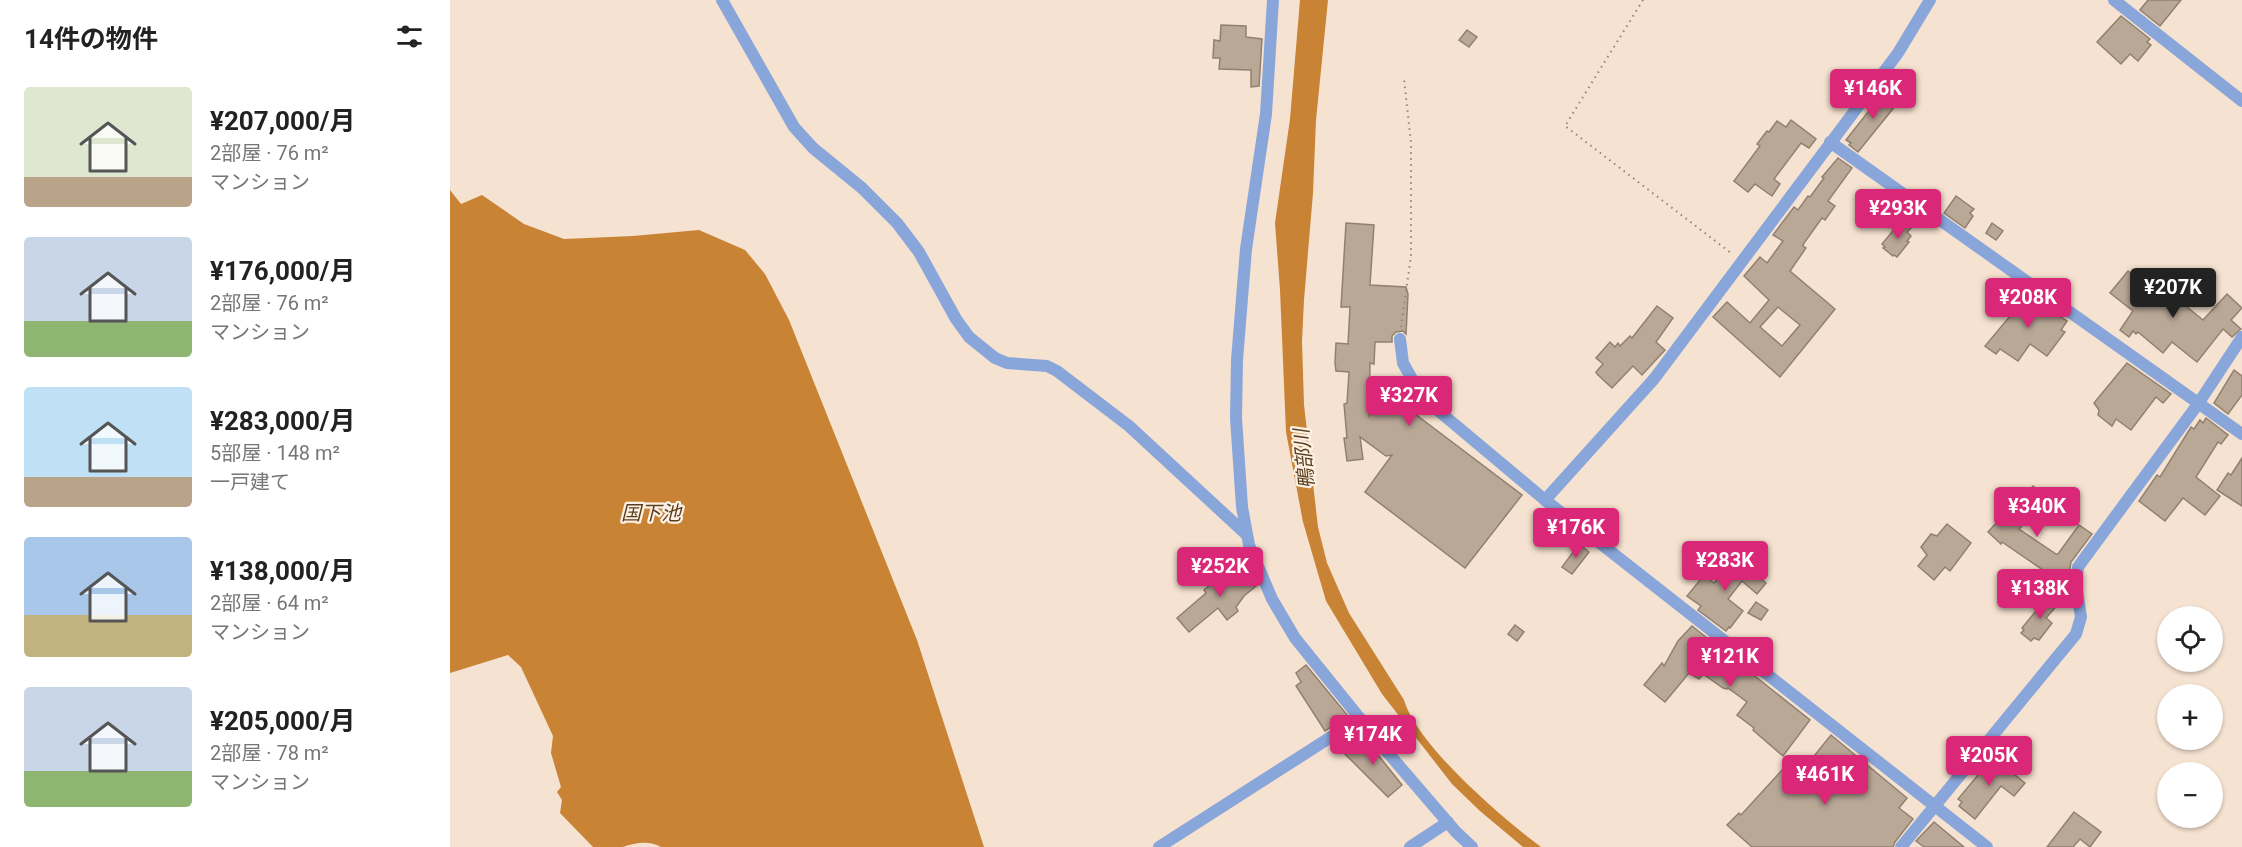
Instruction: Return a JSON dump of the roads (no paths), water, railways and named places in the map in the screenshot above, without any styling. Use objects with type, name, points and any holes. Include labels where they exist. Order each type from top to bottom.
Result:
[{"type":"street","points":[[722,0],[794,127],[813,148],[862,188],[897,223],[918,252],[969,338],[995,358],[1007,363],[1047,366],[1058,371],[1129,426],[1247,535]]},
{"type":"street","points":[[1273,0],[1266,114],[1246,249],[1237,360],[1236,418],[1242,507],[1249,544],[1272,599],[1295,638],[1359,718],[1472,847]]},
{"type":"street","points":[[1545,500],[1654,379],[1898,53],[1929,0]]},
{"type":"street","points":[[2114,0],[2242,101]]},
{"type":"street","points":[[1830,142],[2242,434]]},
{"type":"street","points":[[1901,847],[2076,634],[2081,617],[2076,585],[2078,567],[2198,404],[2242,337]]},
{"type":"street","points":[[1400,339],[1403,363],[1422,397],[1545,500],[1987,847]]},
{"type":"street","points":[[1159,847],[1359,718]]},
{"type":"street","points":[[1410,847],[1448,822]]},
{"type":"water","name":"鴨部川","points":[[1300,0],[1328,0],[1316,120],[1302,341],[1304,405],[1318,527],[1327,563],[1349,613],[1425,738],[1484,800],[1541,847],[1523,847],[1480,811],[1452,784],[1382,694],[1326,601],[1303,522],[1286,432],[1275,223],[1290,119]]},
{"type":"water","name":"国下池","points":[[450,190],[461,204],[482,195],[524,224],[564,239],[699,230],[745,250],[765,274],[789,320],[917,640],[984,847],[661,847],[637,843],[623,847],[593,847],[560,813],[562,800],[557,792],[561,787],[551,753],[553,736],[521,667],[508,655],[450,673]]}]
